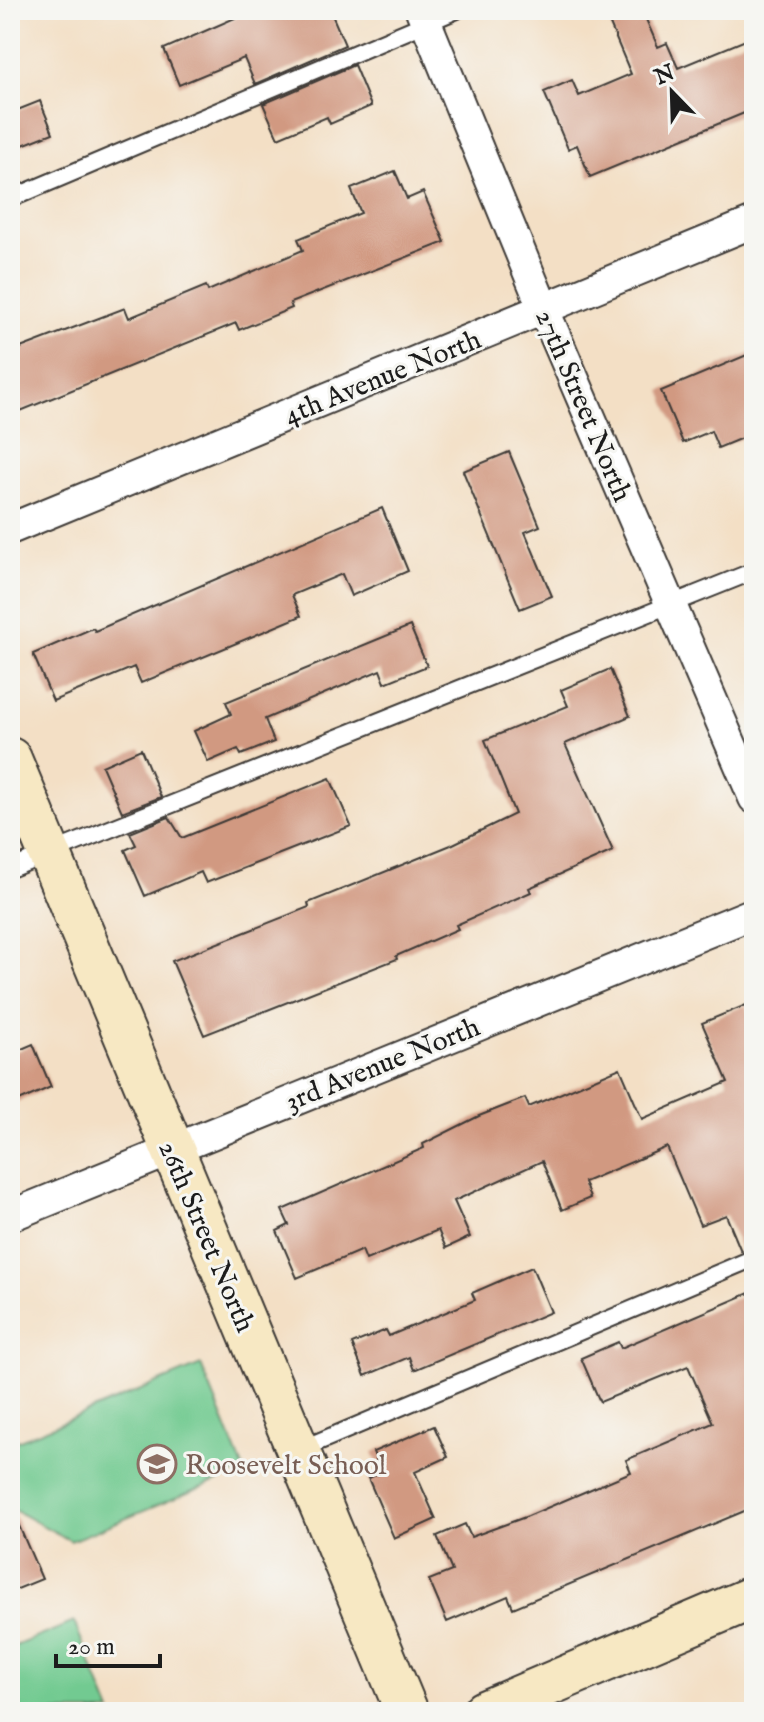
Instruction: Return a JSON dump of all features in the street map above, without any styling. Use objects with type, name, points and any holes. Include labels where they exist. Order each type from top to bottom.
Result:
[{"type":"street","name":"27th Street North","points":[[424,16],[544,310],[754,798]]},
{"type":"street","name":"4th Avenue North","points":[[10,529],[754,222]]},
{"type":"street","name":"26th Street North","points":[[10,759],[407,1712]]},
{"type":"street","name":"3rd Avenue North","points":[[10,1216],[754,913]]},
{"type":"street","points":[[484,1712],[754,1597]]},
{"type":"lane","points":[[10,199],[424,16],[457,10]]},
{"type":"lane","points":[[10,869],[754,571]]},
{"type":"lane","points":[[297,1450],[754,1258]]},
{"type":"green space","points":[[201,1365],[244,1470],[71,1541],[10,1508],[10,1444]]},
{"type":"green space","points":[[74,1622],[111,1712],[22,1712],[10,1684],[10,1648]]},
{"type":"building","points":[[253,10],[330,10],[345,45],[255,84],[244,58],[179,85],[164,49]]},
{"type":"building","points":[[604,10],[642,10],[658,47],[667,43],[678,68],[748,39],[754,54],[754,109],[590,177],[577,145],[568,149],[544,92],[572,80],[579,96],[631,74]]},
{"type":"building","points":[[354,65],[371,106],[330,124],[327,117],[278,138],[263,104]]},
{"type":"building","points":[[40,101],[53,133],[10,150],[10,113]]},
{"type":"building","points":[[395,171],[407,199],[423,192],[445,242],[290,303],[292,308],[239,330],[236,323],[18,412],[10,394],[10,352],[125,308],[129,318],[206,286],[208,291],[303,250],[298,239],[361,213],[351,189]]},
{"type":"building","points":[[754,352],[754,433],[718,448],[711,431],[683,443],[661,391]]},
{"type":"building","points":[[509,452],[540,526],[525,532],[552,596],[520,609],[463,471]]},
{"type":"building","points":[[382,508],[408,571],[351,596],[342,574],[292,595],[301,616],[141,683],[134,667],[53,701],[33,654],[93,628],[95,631]]},
{"type":"building","points":[[410,626],[427,666],[385,683],[380,670],[265,719],[274,742],[241,755],[238,749],[208,762],[194,731],[231,714],[226,702]]},
{"type":"building","points":[[610,669],[630,716],[565,744],[613,851],[529,888],[531,892],[456,925],[458,929],[396,956],[397,959],[204,1035],[172,961],[309,907],[308,903],[451,845],[515,814],[485,740],[568,706],[561,690]]},
{"type":"building","points":[[141,749],[161,797],[122,812],[102,766]]},
{"type":"building","points":[[330,778],[351,826],[206,883],[201,872],[145,896],[125,850],[136,845],[130,833],[169,817],[182,838]]},
{"type":"building","points":[[746,1005],[754,1024],[754,1247],[741,1251],[726,1215],[700,1225],[667,1147],[584,1182],[590,1198],[562,1210],[542,1161],[454,1201],[470,1237],[446,1248],[438,1230],[366,1260],[362,1250],[297,1278],[277,1231],[289,1225],[282,1210],[424,1148],[423,1144],[479,1116],[525,1098],[529,1107],[620,1068],[642,1119],[728,1082],[702,1023]]},
{"type":"building","points":[[33,1044],[51,1087],[10,1105],[10,1054]]},
{"type":"building","points":[[532,1267],[551,1312],[414,1370],[409,1357],[365,1376],[352,1344],[386,1330],[389,1336],[475,1300],[472,1293]]},
{"type":"building","points":[[754,1291],[754,1507],[513,1608],[508,1596],[447,1622],[429,1580],[452,1571],[437,1536],[465,1524],[471,1537],[528,1516],[631,1472],[626,1460],[713,1423],[688,1366],[600,1402],[581,1358],[618,1342],[621,1348]]},
{"type":"building","points":[[434,1426],[448,1457],[415,1472],[436,1519],[394,1538],[368,1478],[382,1473],[373,1452]]},
{"type":"building","points":[[10,1505],[42,1579],[10,1592]]},
{"type":"place","name":"Roosevelt School","points":[[157,1464]]}]
